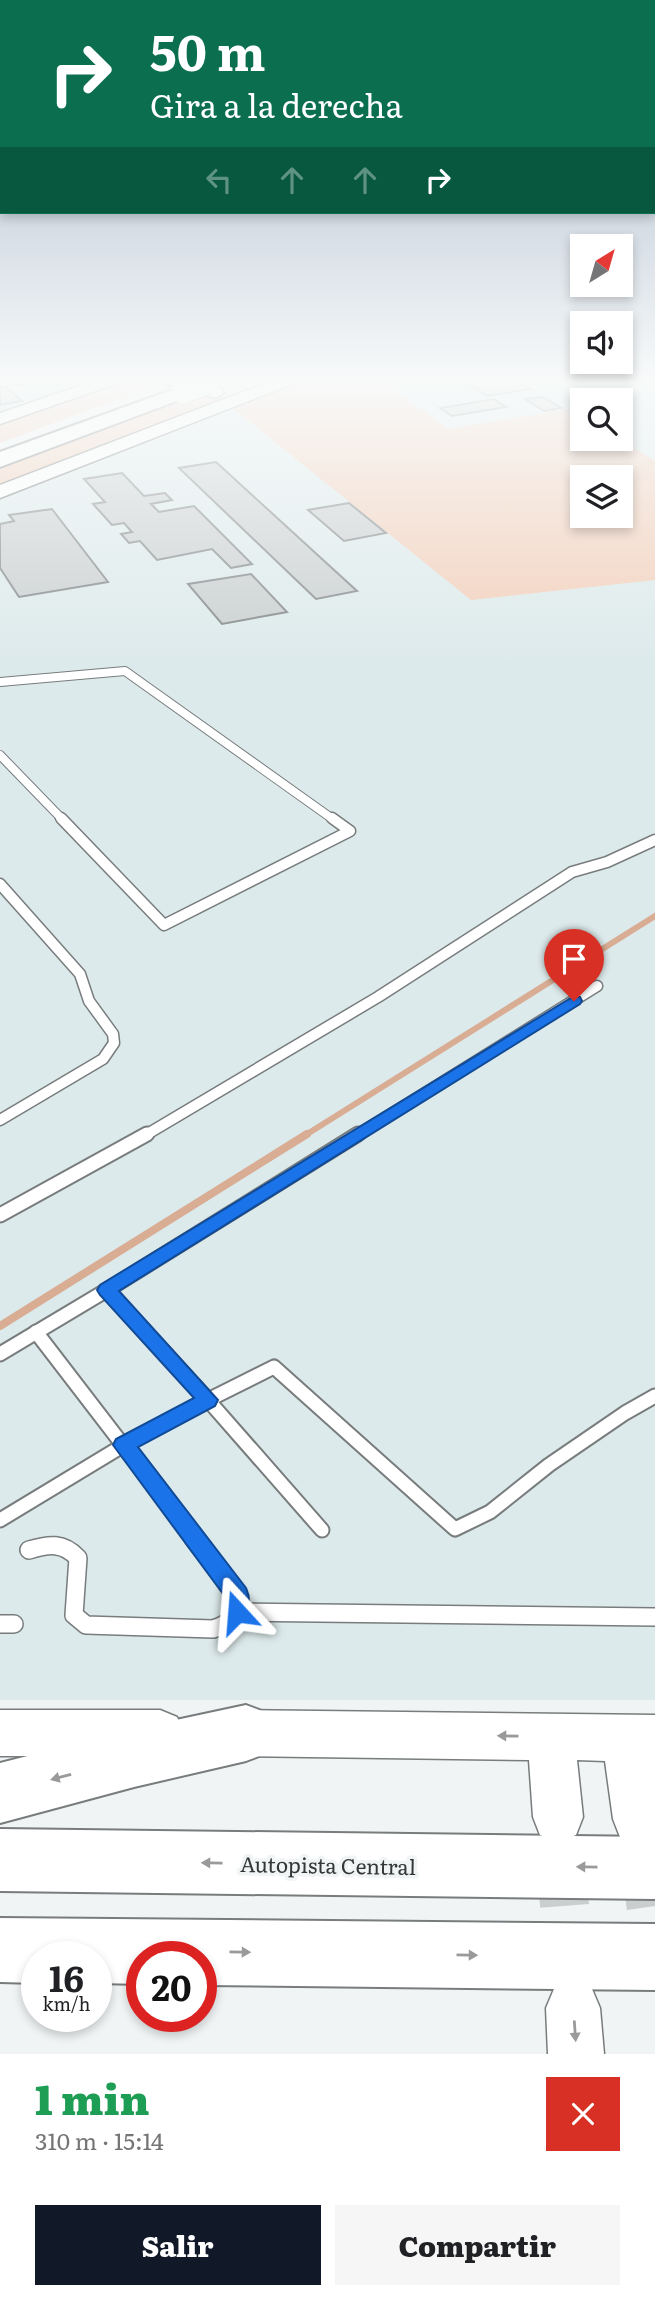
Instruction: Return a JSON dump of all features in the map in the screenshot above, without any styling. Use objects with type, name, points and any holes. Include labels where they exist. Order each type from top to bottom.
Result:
[{"type":"highway","points":[[0,1793],[134,1758],[246,1733]]},
{"type":"highway","name":"Autopista Central","points":[[0,1860],[647,1843]]},
{"type":"highway","points":[[0,1950],[655,1957]]},
{"type":"street","points":[[0,492],[46,474]]},
{"type":"street","points":[[0,1733],[640,1737],[647,1843]]},
{"type":"street","points":[[551,1737],[558,1817]]},
{"type":"lane","points":[[0,682],[125,671],[350,831],[164,925],[0,755]]},
{"type":"lane","points":[[0,1215],[118,1151],[377,997],[572,872],[607,862],[655,840]]},
{"type":"lane","points":[[0,884],[80,974],[89,1001],[113,1034],[114,1043],[103,1059],[0,1120]]},
{"type":"lane","points":[[0,1354],[597,986]]},
{"type":"lane","points":[[107,1290],[322,1530]]},
{"type":"lane","points":[[29,1550],[55,1543],[69,1546],[78,1558],[74,1615],[86,1625],[213,1629],[224,1626],[237,1612],[238,1596],[36,1332]]},
{"type":"lane","points":[[0,1520],[124,1445],[274,1367],[455,1529],[490,1512],[549,1465],[625,1413],[655,1396]]},
{"type":"lane","points":[[237,1612],[655,1617]]},
{"type":"shaded area","points":[[0,474],[38,474],[0,489]]},
{"type":"shaded area","points":[[62,474],[570,474],[570,528],[633,528],[633,474],[655,474],[655,1700],[0,1700],[0,496]]},
{"type":"shaded area","points":[[314,474],[570,474],[570,528],[633,528],[633,474],[655,474],[655,580],[471,600]]},
{"type":"building","points":[[123,474],[144,496],[165,493],[172,500],[151,504],[159,512],[194,506],[252,564],[231,568],[212,549],[157,560],[140,541],[129,543],[121,534],[132,532],[124,523],[112,525],[93,504],[105,502],[84,479]]},
{"type":"building","points":[[185,474],[229,474],[357,591],[316,599]]},
{"type":"building","points":[[349,503],[386,533],[344,541],[308,510]]},
{"type":"building","points":[[52,509],[108,582],[19,597],[0,568],[0,524],[14,521],[9,515]]},
{"type":"building","points":[[251,574],[287,612],[222,624],[188,584]]},
{"type":"waterway","points":[[304,1136],[655,916]]},
{"type":"waterway","points":[[0,1326],[307,1134]]},
{"type":"tunnel","points":[[561,1857],[569,1966]]},
{"type":"tunnel","points":[[644,1858],[655,1932]]},
{"type":"route","points":[[237,1612],[238,1596],[124,1445],[208,1400],[107,1290],[574,1001]]}]
